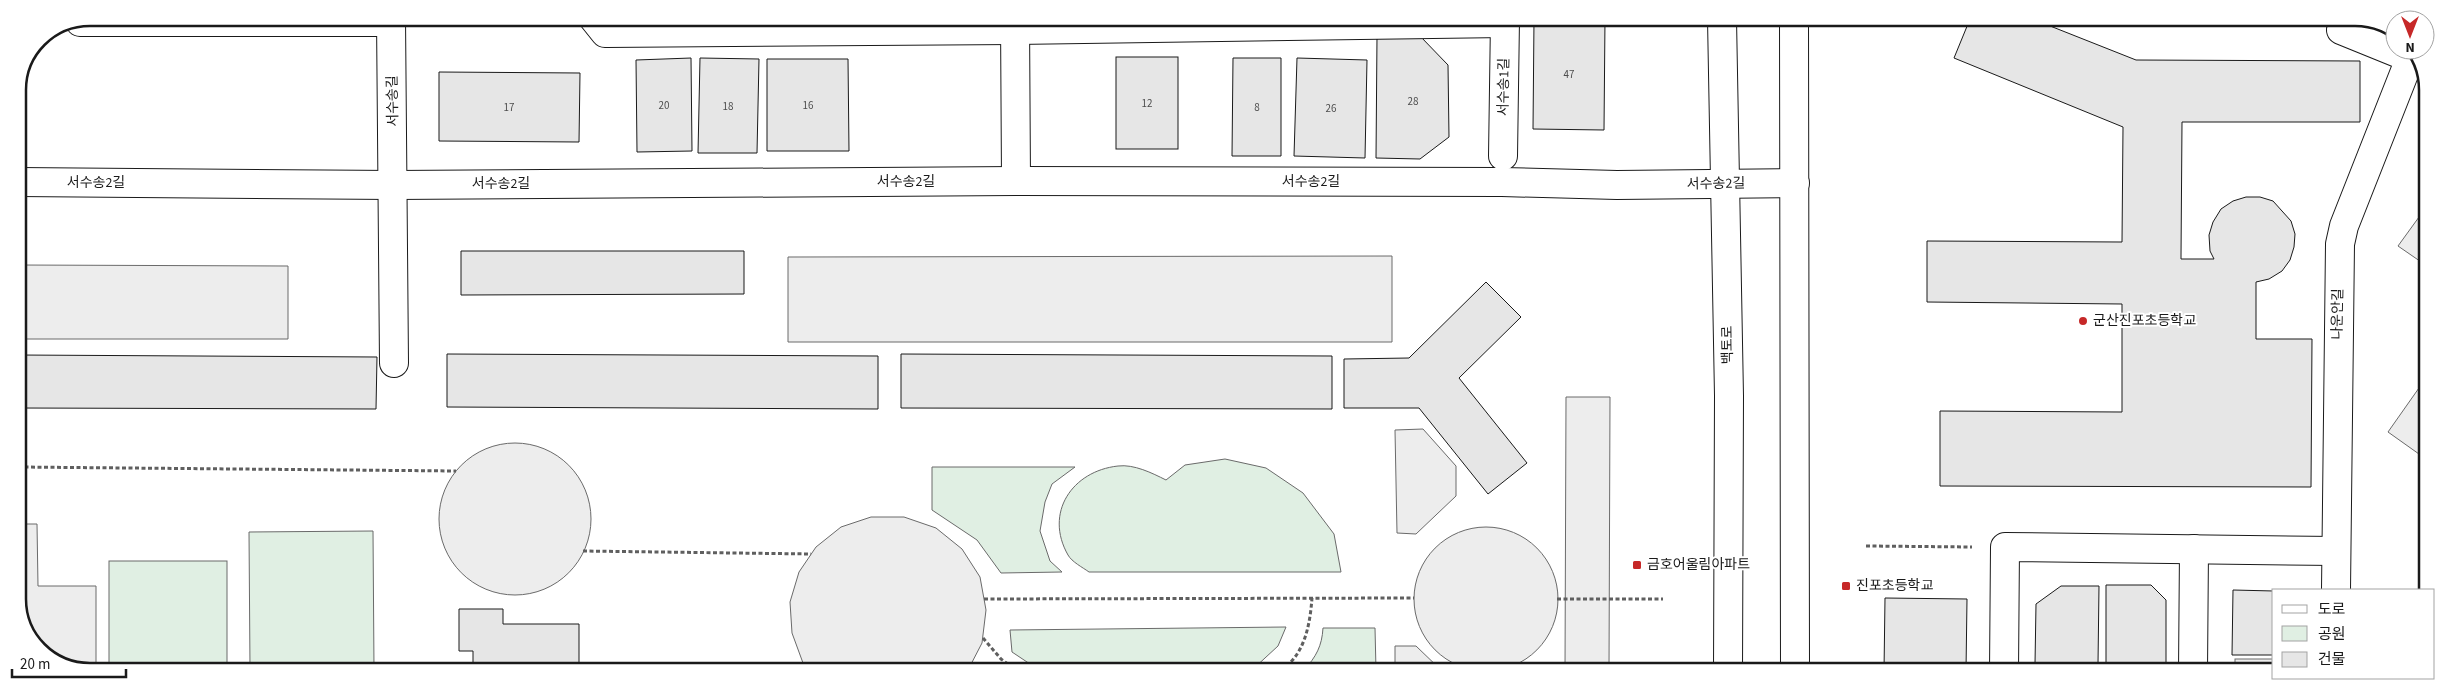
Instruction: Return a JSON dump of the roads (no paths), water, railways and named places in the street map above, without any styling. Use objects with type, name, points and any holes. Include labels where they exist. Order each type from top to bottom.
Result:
[{"type":"street","name":"서수송길","points":[[391,26],[394,185],[394,363]]},
{"type":"street","points":[[599,26],[605,33],[766,26]]},
{"type":"street","points":[[1015,26],[1016,181]]},
{"type":"street","name":"서수송1길","points":[[1503,156],[1505,26]]},
{"type":"street","name":"백토로","points":[[1722,26],[1729,396],[1728,663]]},
{"type":"street","points":[[1794,26],[1795,663]]},
{"type":"street","points":[[2343,26],[2341,30],[2385,45]]},
{"type":"street","name":"나운안길","points":[[2336,589],[2340,244],[2348,217],[2409,60]]},
{"type":"street","name":"서수송2길","points":[[26,182],[394,185],[1016,181],[1502,182],[1617,185],[1794,183]]},
{"type":"street","points":[[2004,663],[2005,547],[2336,550]]},
{"type":"street","points":[[2193,663],[2194,549]]},
{"type":"place","name":"군산진포초등학교","points":[[2083,321]]},
{"type":"place","name":"금호어울림아파트","points":[[1637,565]]},
{"type":"place","name":"진포초등학교","points":[[1846,586]]}]
